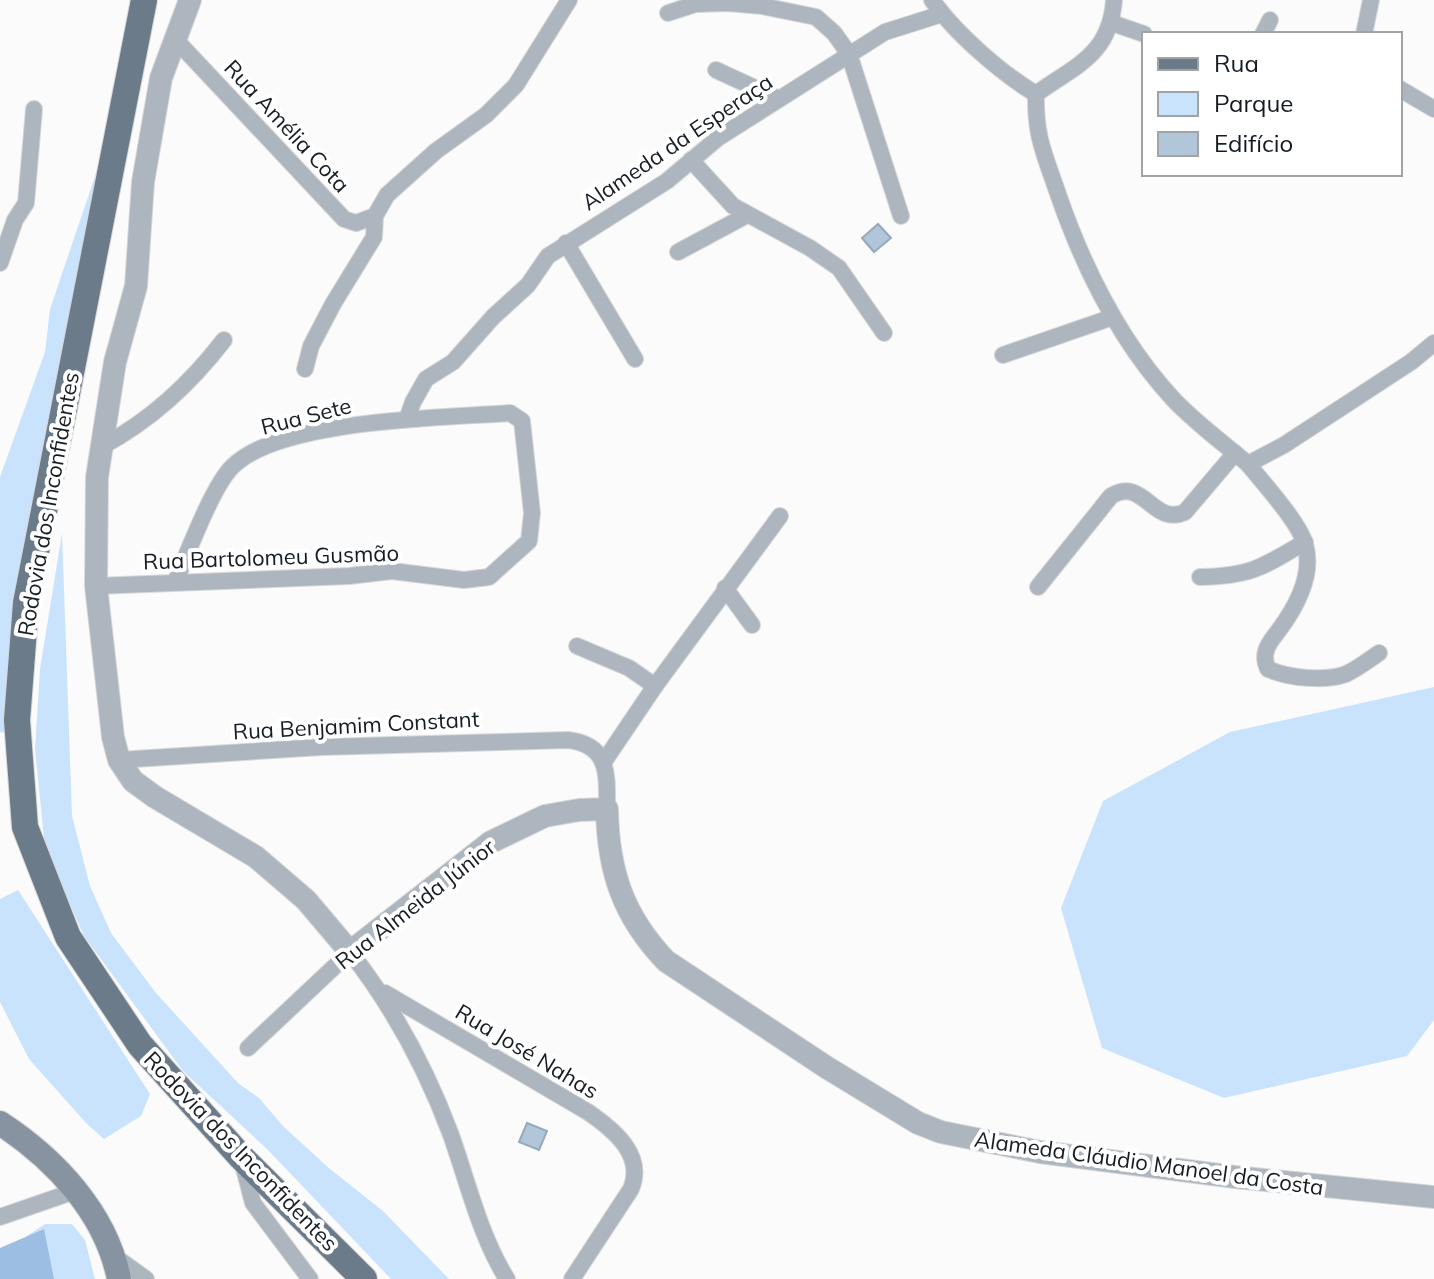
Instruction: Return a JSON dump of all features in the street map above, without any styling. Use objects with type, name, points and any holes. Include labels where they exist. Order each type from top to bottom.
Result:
[{"type":"main road","name":"Rodovia dos Inconfidentes","points":[[144,0],[26,603],[17,720],[25,827],[68,937],[140,1045],[241,1157],[364,1279]]},
{"type":"main road","points":[[0,1123],[33,1145],[90,1208],[116,1268]]},
{"type":"street","points":[[190,0],[161,78],[143,182],[136,286],[115,362],[97,477],[96,586],[113,737],[119,760],[133,781],[237,845],[278,875],[306,900],[380,990],[410,1042],[438,1101],[488,1240],[507,1279]]},
{"type":"street","points":[[305,369],[311,346],[374,237],[375,216],[387,195],[436,151],[486,115],[516,85],[569,0]]},
{"type":"street","points":[[809,0],[816,17],[834,33],[849,54],[901,216]]},
{"type":"street","points":[[1036,94],[1103,42],[1112,23],[1114,0]]},
{"type":"street","points":[[1364,32],[1371,0]]},
{"type":"street","points":[[668,13],[696,4],[728,3],[816,17]]},
{"type":"street","points":[[937,7],[1012,80],[1036,94]]},
{"type":"street","name":"Alameda da Esperaça","points":[[407,419],[426,379],[453,362],[493,317],[528,285],[548,256],[667,181],[718,138],[849,54],[885,32],[937,7]]},
{"type":"street","points":[[1112,23],[1142,33]]},
{"type":"street","name":"Rua Amélia Cota","points":[[174,38],[344,219],[356,223],[375,216]]},
{"type":"street","points":[[716,70],[779,99]]},
{"type":"street","points":[[1402,90],[1434,109]]},
{"type":"street","points":[[1036,94],[1037,132],[1042,153],[1069,227],[1113,317],[1136,353],[1175,401],[1219,443],[1242,458],[1283,507],[1305,542],[1306,578],[1291,611],[1267,647],[1265,660],[1268,669],[1280,674],[1345,674],[1379,653]]},
{"type":"street","points":[[0,263],[8,219],[26,203],[34,109]]},
{"type":"street","points":[[691,160],[714,187],[747,215],[810,248],[839,268],[884,333]]},
{"type":"street","points":[[678,252],[747,215]]},
{"type":"street","points":[[566,243],[635,359]]},
{"type":"street","points":[[1003,355],[1113,317]]},
{"type":"street","points":[[101,447],[162,407],[198,374],[224,340]]},
{"type":"street","points":[[1038,587],[1111,496],[1119,491],[1135,492],[1162,512],[1178,515],[1185,512],[1242,458],[1284,445],[1411,362],[1434,343]]},
{"type":"street","name":"Rua Sete","points":[[175,582],[221,482],[233,466],[260,449],[296,437],[376,421],[510,413],[522,421],[532,513],[529,541]]},
{"type":"street","points":[[603,763],[725,588],[780,516]]},
{"type":"street","name":"Rua Bartolomeu Gusmão","points":[[96,586],[349,576],[392,571],[464,580],[489,577],[529,541]]},
{"type":"street","points":[[1200,577],[1242,574],[1260,569],[1305,542]]},
{"type":"street","points":[[725,588],[752,625]]},
{"type":"street","points":[[577,646],[629,668],[655,686]]},
{"type":"street","name":"Rua Benjamim Constant","points":[[119,760],[322,747],[534,740],[568,740],[594,747]]},
{"type":"street","name":"Alameda Cláudio Manoel da Costa","points":[[594,747],[603,763],[609,849],[618,886],[631,917],[646,940],[666,961],[826,1067],[918,1123],[960,1137],[1040,1152],[1235,1177],[1434,1197]]},
{"type":"street","name":"Rua Almeida Júnior","points":[[248,1048],[350,952],[491,842],[545,816],[607,809]]},
{"type":"street","name":"Rua José Nahas","points":[[380,990],[588,1112],[622,1140],[636,1167],[631,1189],[572,1279]]},
{"type":"street","points":[[241,1157],[253,1203],[310,1279]]},
{"type":"street","points":[[0,1217],[75,1191]]},
{"type":"street","points":[[116,1268],[146,1279]]},
{"type":"green space","points":[[105,147],[5,733],[0,732],[0,477],[45,352],[50,309]]},
{"type":"green space","points":[[62,533],[72,816],[90,886],[111,933],[156,993],[238,1083],[259,1098],[284,1127],[330,1169],[383,1211],[449,1279],[391,1279],[268,1150],[183,1071],[84,936],[45,848],[35,749],[40,669]]},
{"type":"green space","points":[[1434,687],[1434,1020],[1407,1056],[1224,1098],[1102,1048],[1061,908],[1103,801],[1230,732]]},
{"type":"green space","points":[[18,890],[150,1094],[141,1116],[104,1139],[29,1059],[0,1002],[0,899]]},
{"type":"green space","points":[[45,1224],[72,1224],[85,1240],[95,1279],[0,1279],[9,1253]]},
{"type":"shaded area","points":[[44,1229],[54,1279],[0,1279],[0,1248]]},
{"type":"building","points":[[878,224],[891,238],[874,252],[862,238]]},
{"type":"building","points":[[527,1123],[547,1131],[539,1150],[519,1142]]}]
